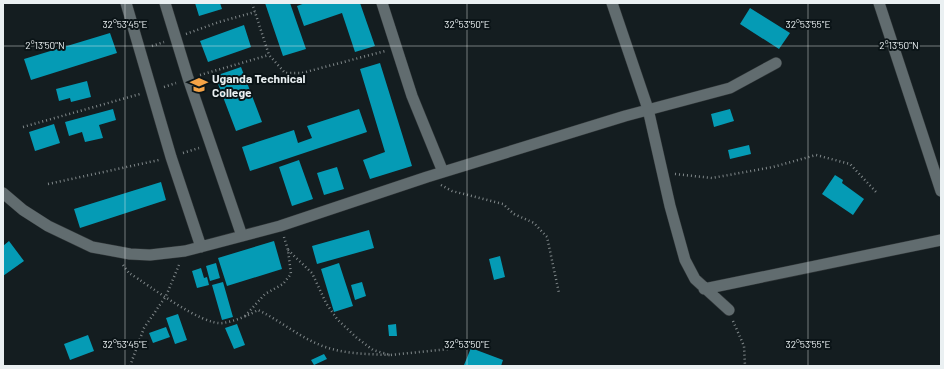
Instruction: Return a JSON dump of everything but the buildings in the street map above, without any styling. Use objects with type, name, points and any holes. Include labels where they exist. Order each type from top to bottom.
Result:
[{"type":"street","points":[[126,3],[171,157],[201,247]]},
{"type":"street","points":[[165,3],[188,78],[212,144],[242,236]]},
{"type":"street","points":[[382,3],[412,96],[443,172]]},
{"type":"street","points":[[612,3],[648,110],[670,206],[685,260],[695,279],[704,289],[729,310]]},
{"type":"street","points":[[879,3],[941,191]]},
{"type":"street","points":[[3,193],[23,210],[48,226],[92,247],[110,252],[150,255],[185,251],[280,226],[443,172],[648,110],[730,88],[776,62]]},
{"type":"street","points":[[704,289],[941,240]]},
{"type":"path","points":[[252,3],[268,55],[284,73],[302,73],[397,48]]},
{"type":"path","points":[[140,50],[219,22],[254,12]]},
{"type":"path","points":[[48,184],[171,157],[212,144]]},
{"type":"path","points":[[663,172],[712,178],[773,167],[816,155],[850,164],[877,193]]},
{"type":"path","points":[[427,177],[452,191],[503,204],[514,214],[534,223],[547,237],[559,293]]},
{"type":"path","points":[[243,317],[265,294],[282,284],[291,274],[288,250],[280,226]]},
{"type":"path","points":[[288,250],[312,273],[326,303],[337,319],[357,338],[373,350],[390,355]]},
{"type":"path","points":[[130,366],[144,328],[166,296],[185,251]]},
{"type":"path","points":[[110,252],[129,273],[203,320],[222,323],[243,317],[258,310],[320,345],[351,354],[390,355],[459,348]]},
{"type":"path","points":[[729,310],[744,346],[745,366]]},
{"type":"place","name":"Uganda Technical College","points":[[199,85]]}]
